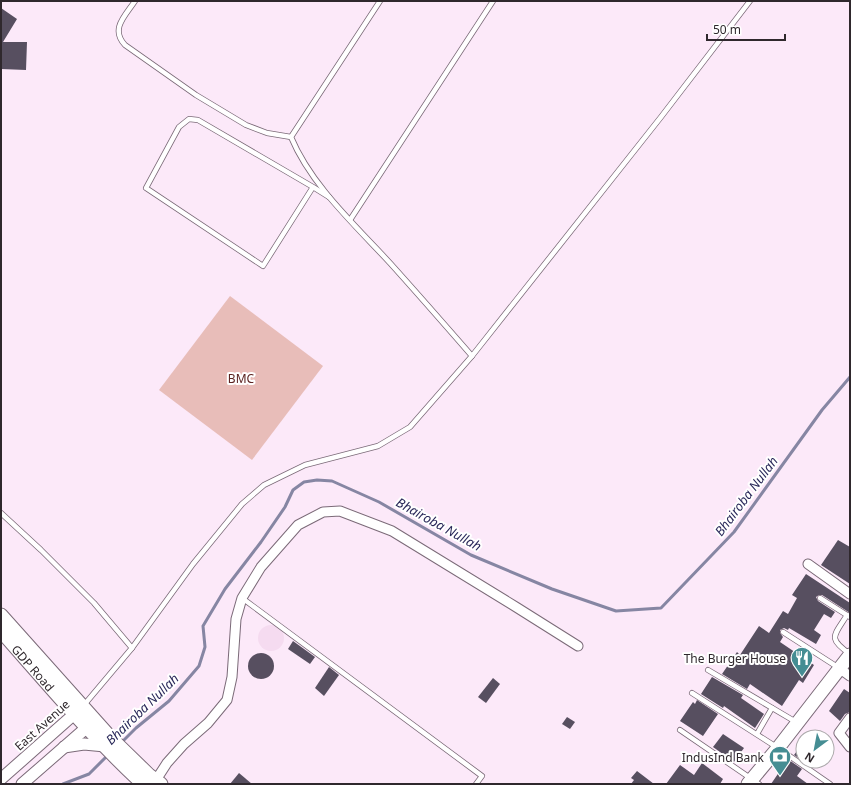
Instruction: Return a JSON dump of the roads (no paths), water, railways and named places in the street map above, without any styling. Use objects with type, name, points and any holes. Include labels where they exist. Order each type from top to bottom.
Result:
[{"type":"main road","points":[[1,615],[67,689],[75,708],[108,744],[150,781]]},
{"type":"main road","name":"GDP Road","points":[[1,631],[75,708]]},
{"type":"main road","points":[[753,782],[850,654]]},
{"type":"street","points":[[150,781],[184,744],[208,723],[227,700],[232,677],[236,619],[242,598],[261,567],[298,525],[323,512],[340,511],[392,532],[578,646]]},
{"type":"street","points":[[808,564],[850,594]]},
{"type":"street","points":[[839,668],[850,676]]},
{"type":"street","name":"East Avenue","points":[[1,779],[75,708]]},
{"type":"street","points":[[850,718],[839,733],[850,747]]},
{"type":"street","points":[[22,784],[91,724]]},
{"type":"street","points":[[64,747],[84,744],[108,744]]},
{"type":"lane","points":[[135,1],[120,24],[118,33],[120,40],[125,45],[196,95],[246,125],[267,133],[291,137]]},
{"type":"lane","points":[[291,137],[380,1]]},
{"type":"lane","points":[[350,220],[493,1]]},
{"type":"lane","points":[[75,708],[132,648],[193,564],[242,504],[264,486],[305,465],[378,446],[410,427],[472,356],[661,117],[750,1]]},
{"type":"lane","points":[[313,187],[264,266],[146,188],[179,127],[189,119],[198,120],[313,187],[329,197]]},
{"type":"lane","points":[[291,137],[298,153],[329,197],[472,356]]},
{"type":"lane","points":[[1,513],[41,550],[94,603],[132,648]]},
{"type":"lane","points":[[242,598],[482,776],[476,784]]},
{"type":"lane","points":[[820,598],[848,616],[835,636],[838,645],[850,654]]},
{"type":"lane","points":[[783,632],[839,668]]},
{"type":"lane","points":[[708,670],[797,723]]},
{"type":"lane","points":[[692,693],[757,734],[830,784]]},
{"type":"lane","points":[[757,734],[772,708]]},
{"type":"lane","points":[[680,730],[753,782]]},
{"type":"waterway","name":"Bhairoba Nullah","points":[[120,744],[136,728],[169,701],[199,666],[205,647],[203,626],[225,589],[261,542],[285,507],[293,490],[304,482],[317,480],[332,481],[379,502],[471,555],[552,589],[616,611],[661,608],[734,532],[822,410],[850,377]]},
{"type":"waterway","name":"Bhairoba Nullah","points":[[63,784],[89,774],[109,754]]},
{"type":"place","name":"The Burger House","points":[[802,678]]},
{"type":"place","name":"IndusInd Bank","points":[[780,776]]},
{"type":"park label","name":"BMC","points":[[241,378]]}]
